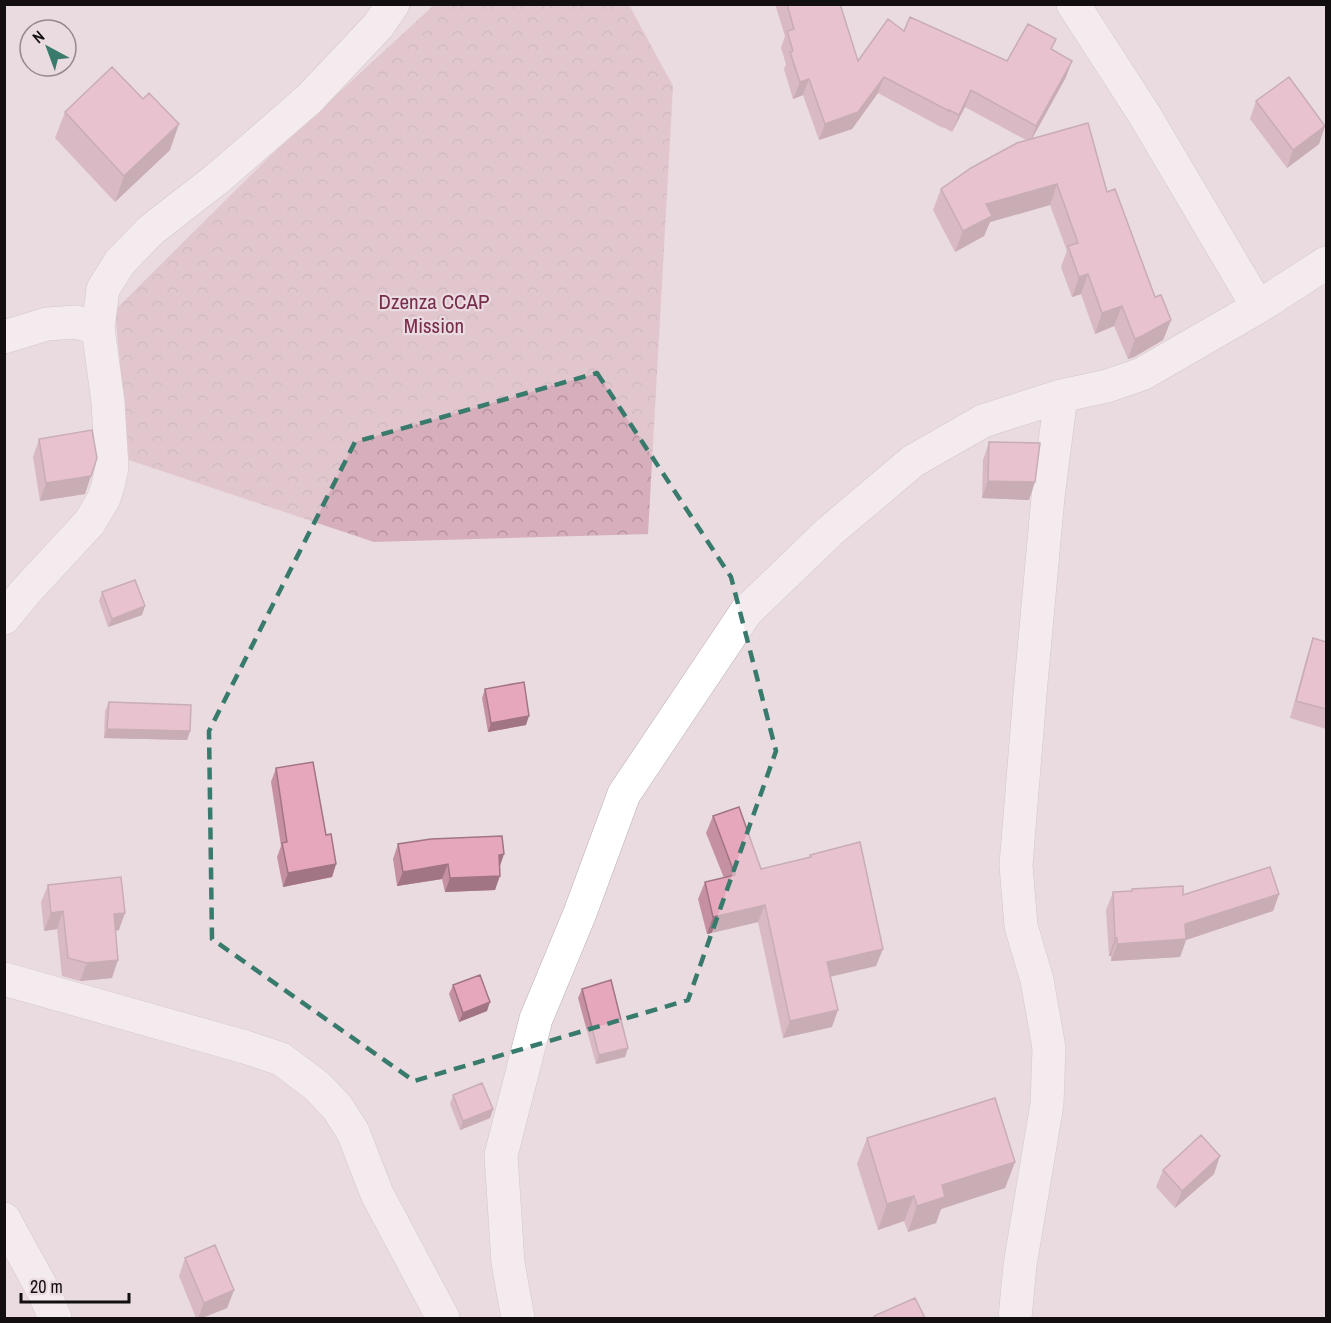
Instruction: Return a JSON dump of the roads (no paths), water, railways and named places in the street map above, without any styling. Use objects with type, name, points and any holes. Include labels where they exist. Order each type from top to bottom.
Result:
[{"type":"street","points":[[4,618],[90,522],[108,486],[112,467],[108,402],[98,328],[103,289],[120,262],[151,230],[218,178],[309,99],[378,26],[393,4]]},
{"type":"street","points":[[1073,4],[1144,114],[1258,307]]},
{"type":"street","points":[[518,1318],[508,1263],[501,1155],[536,1019],[580,914],[624,794],[746,612],[829,532],[913,461],[983,421],[1061,396],[1107,386],[1142,374],[1187,350],[1326,263]]},
{"type":"street","points":[[4,337],[47,324],[76,322],[98,328]]},
{"type":"street","points":[[1015,1318],[1020,1265],[1047,1104],[1049,1048],[1037,980],[1021,926],[1016,866],[1046,520],[1061,396]]},
{"type":"street","points":[[4,979],[281,1059],[317,1086],[337,1107],[353,1132],[377,1194],[443,1318]]},
{"type":"street","points":[[4,1220],[44,1292],[55,1318]]},
{"type":"park label","name":"Dzenza CCAP Mission","points":[[434,313]]}]
